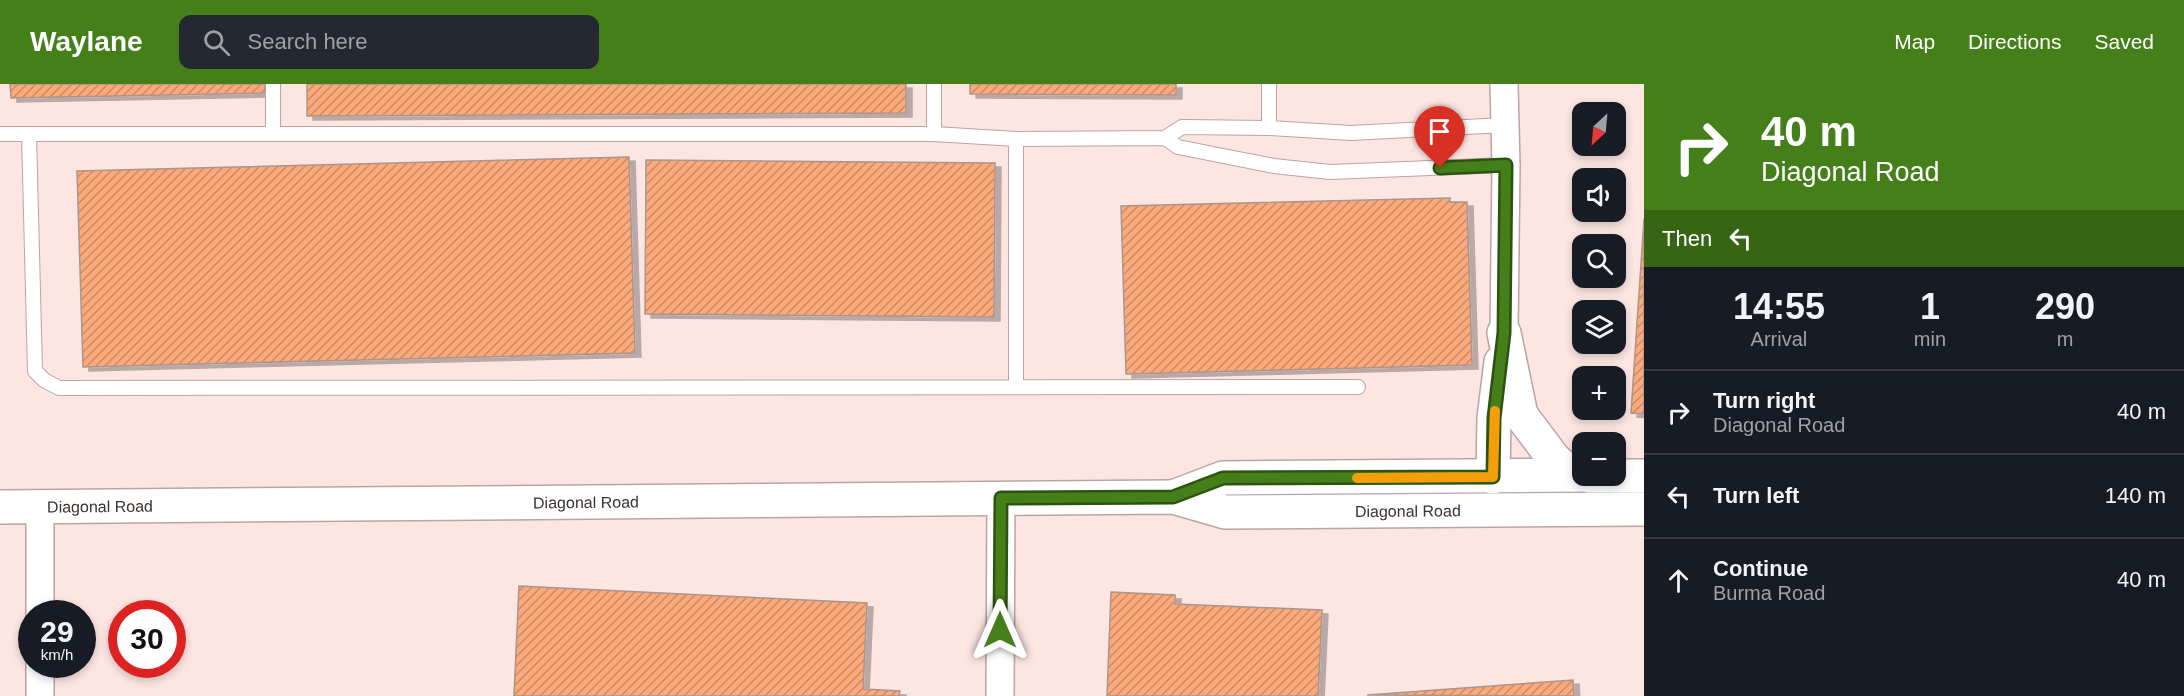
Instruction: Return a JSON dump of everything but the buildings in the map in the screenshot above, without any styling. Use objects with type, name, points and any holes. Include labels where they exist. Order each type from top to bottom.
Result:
[{"type":"street","points":[[1504,84],[1506,165],[1504,333],[1494,418],[1493,477],[1525,495],[1561,510]]},
{"type":"street","points":[[1504,333],[1521,415],[1554,459],[1572,469]]},
{"type":"street","name":"Diagonal Road","points":[[1173,497],[1223,478],[1572,475]]},
{"type":"street","name":"Diagonal Road","points":[[1626,476],[1644,476]]},
{"type":"street","name":"Diagonal Road","points":[[0,507],[1173,497],[1225,512],[1644,508]]},
{"type":"street","points":[[1000,696],[1001,498]]},
{"type":"street","points":[[40,506],[40,600]]},
{"type":"street","points":[[40,678],[40,696]]},
{"type":"lane","points":[[273,84],[273,134]]},
{"type":"lane","points":[[934,84],[934,134]]},
{"type":"lane","points":[[1269,84],[1269,128]]},
{"type":"lane","points":[[0,134],[934,134],[1016,139],[1165,138],[1182,128],[1269,128],[1351,133],[1504,125]]},
{"type":"lane","points":[[29,134],[36,370],[44,380],[58,387],[1359,387]]},
{"type":"lane","points":[[1165,138],[1178,147],[1263,164],[1330,172],[1506,165]]},
{"type":"lane","points":[[1016,139],[1016,387]]},
{"type":"slow traffic","points":[[1357,478],[1493,477],[1495,411]]},
{"type":"route","points":[[1000,630],[1001,498],[1173,497],[1223,478],[1493,477],[1494,418],[1504,333],[1506,165],[1440,168]]}]
